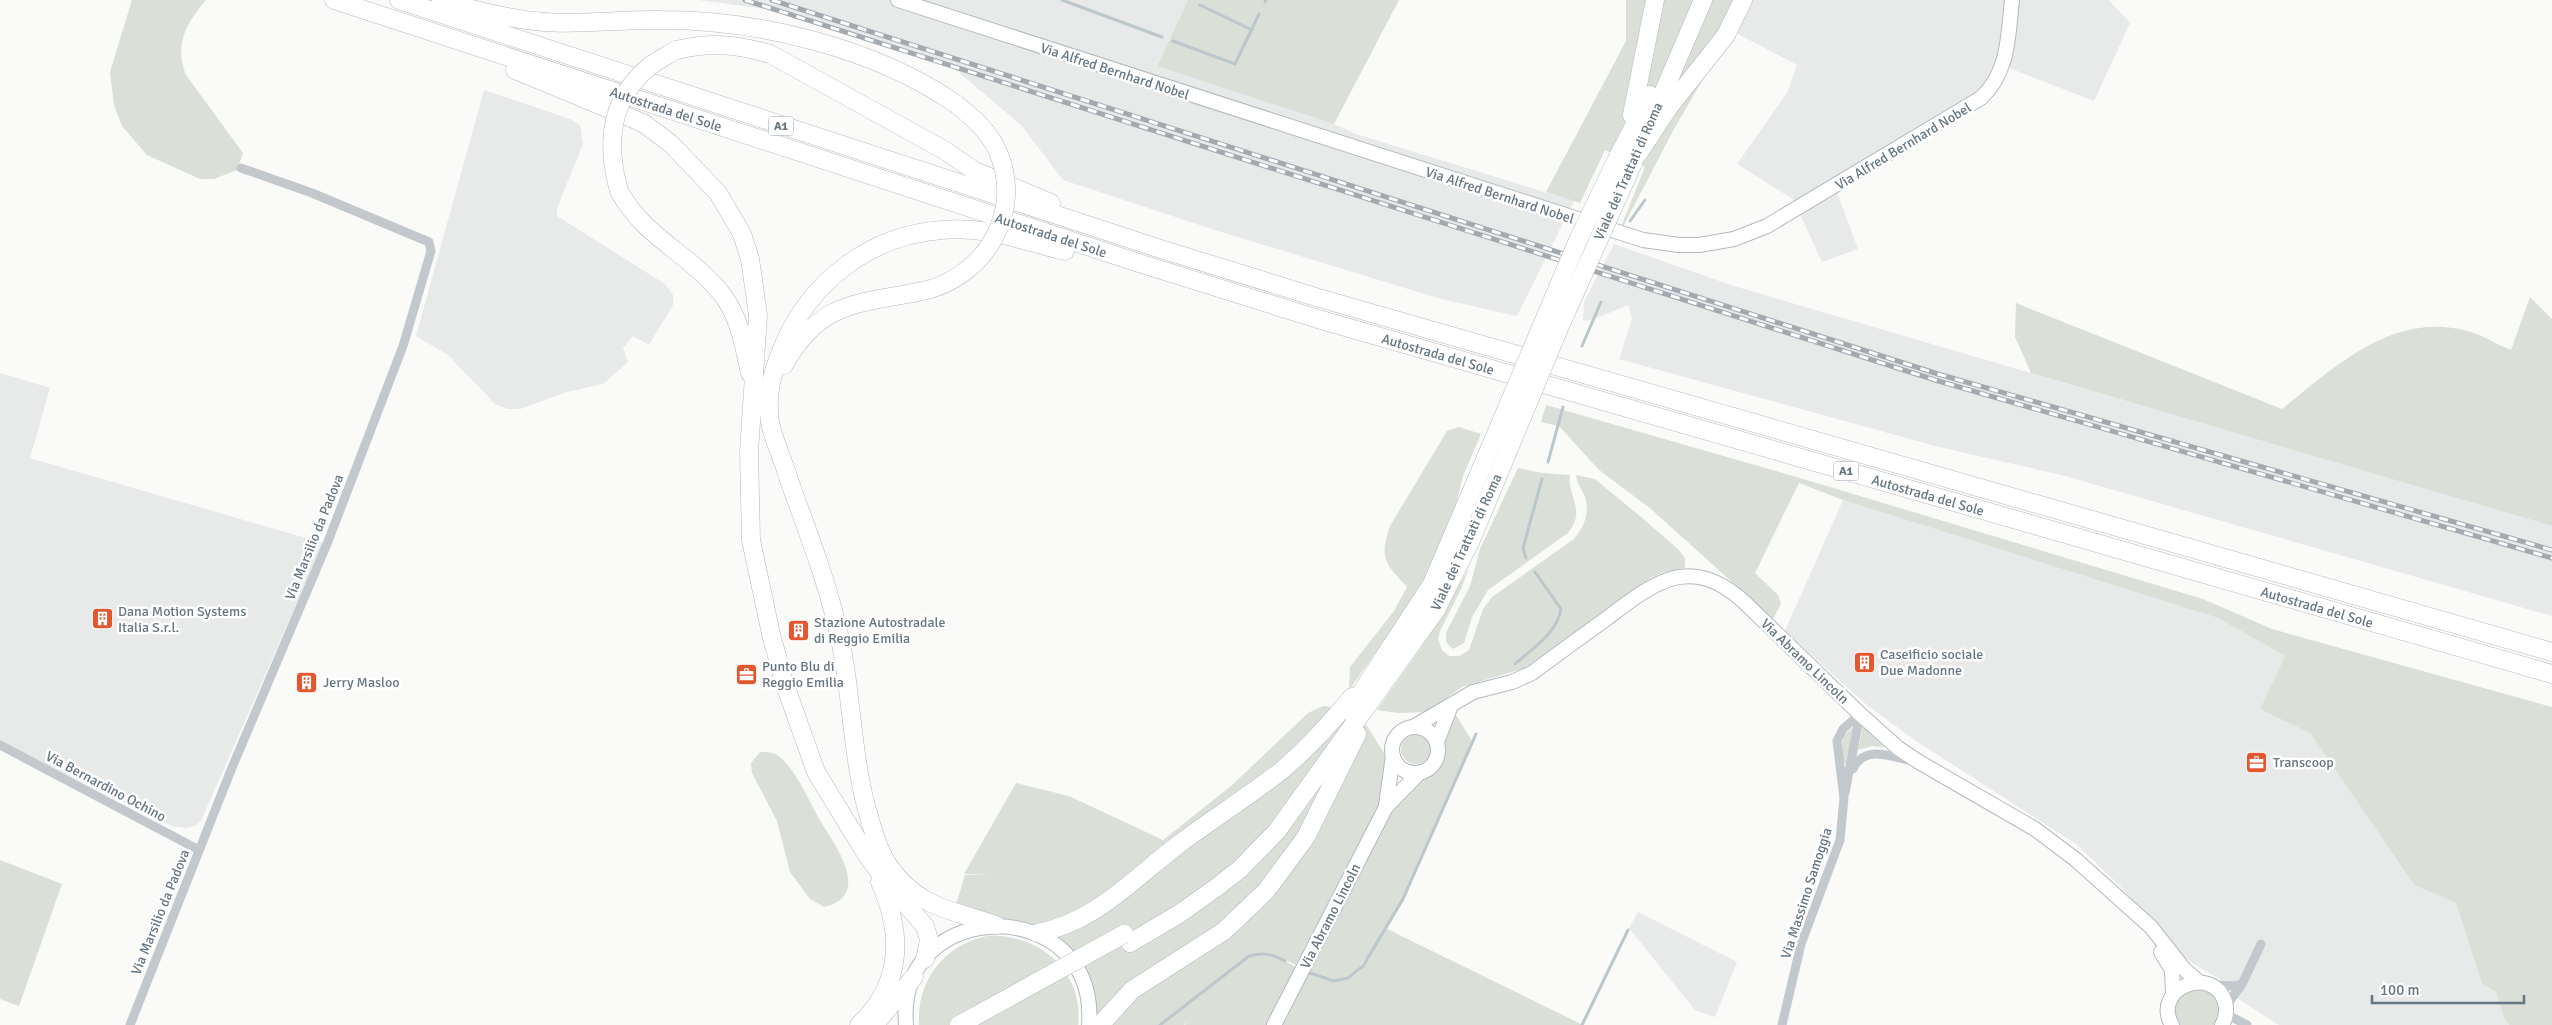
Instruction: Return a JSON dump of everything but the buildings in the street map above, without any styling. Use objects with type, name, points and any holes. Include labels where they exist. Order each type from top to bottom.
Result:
[{"type":"highway","name":"Autostrada del Sole","points":[[334,0],[1142,264],[1488,369],[2552,674]]},
{"type":"highway","name":"Autostrada del Sole","points":[[399,0],[1164,250],[1474,344],[2552,652]]},
{"type":"highway","points":[[441,0],[483,12],[545,22],[662,20],[732,24],[769,30],[808,40],[877,63],[915,80],[956,104],[982,126],[998,152],[1005,176],[1005,205],[997,234],[980,260],[961,276],[931,289],[851,304],[831,312],[813,326],[798,344],[784,367],[771,424]]},
{"type":"highway","points":[[1628,155],[1636,99],[1655,0]]},
{"type":"highway","name":"Viale dei Trattati di Roma","points":[[982,1025],[1127,938],[1210,879],[1247,846],[1280,808],[1344,718],[1369,678],[1417,611],[1485,484],[1564,317],[1651,93],[1690,0]]},
{"type":"highway","name":"Viale dei Trattati di Roma","points":[[1628,155],[1702,0]]},
{"type":"highway","points":[[1628,155],[1670,107],[1721,42],[1743,0]]},
{"type":"highway","points":[[390,18],[643,123],[670,143],[718,193],[742,234],[750,259],[758,315],[758,343],[752,382],[749,452],[751,540],[771,634],[784,682],[816,772],[868,857],[894,891],[925,926],[928,940],[925,959]]},
{"type":"highway","points":[[752,382],[734,313],[724,297],[702,274],[649,231],[635,217],[619,191],[611,154],[611,136],[615,117],[630,86],[650,66],[676,50],[712,44],[738,45],[770,54],[944,150],[976,171],[1164,250]]},
{"type":"highway","points":[[996,925],[953,913],[924,900],[897,876],[878,845],[861,789],[836,622],[771,424],[770,383],[794,322],[824,283],[870,250],[903,236],[927,231],[982,230],[1001,233],[1062,251],[1142,264]]},
{"type":"highway","name":"Viale dei Trattati di Roma","points":[[959,1025],[1195,904],[1240,869],[1292,812],[1441,601],[1471,540],[1485,484]]},
{"type":"highway","points":[[1037,933],[1070,925],[1093,912],[1198,830],[1260,787],[1302,752],[1369,678]]},
{"type":"highway","points":[[1100,1025],[1132,990],[1224,931],[1256,902],[1282,871],[1315,822],[1360,728],[1388,678]]},
{"type":"highway","points":[[859,1025],[872,1012],[886,988],[896,948],[895,925],[888,900],[868,857]]},
{"type":"highway","points":[[874,1025],[914,977]]},
{"type":"street","name":"Via Alfred Bernhard Nobel","points":[[898,0],[1607,229],[1660,243],[1699,245],[1734,239],[1767,226],[1981,98],[1992,88],[2004,66],[2012,0]]},
{"type":"street","name":"Via Marsilio da Padova","points":[[130,1025],[199,850],[327,544],[373,426],[403,346],[431,251],[429,242],[312,193],[241,168]]},
{"type":"street","name":"Via Abramo Lincoln","points":[[1386,807],[1393,744],[1398,734],[1450,708],[1473,692],[1512,682],[1532,673],[1653,585],[1682,576],[1707,578],[1728,587],[1898,748],[2035,829],[2102,883],[2140,920],[2151,927],[2187,972],[2223,997],[2225,1015]]},
{"type":"street","name":"Via Abramo Lincoln","points":[[1274,1025],[1386,807],[1419,773],[1426,771],[1436,762],[1439,748],[1437,742],[1450,708]]},
{"type":"street","points":[[1843,729],[1855,709]]},
{"type":"street","name":"Via Massimo Samoggia","points":[[1844,798],[1837,741],[1855,709]]},
{"type":"street","name":"Via Massimo Samoggia","points":[[1850,776],[1855,709]]},
{"type":"street","points":[[1414,726],[1428,730],[1437,742]]},
{"type":"street","name":"Via Bernardino Ochino","points":[[0,745],[199,850]]},
{"type":"street","name":"Via Massimo Samoggia","points":[[1782,1025],[1802,944],[1840,840],[1844,798],[1850,776],[1857,761],[1867,754],[1876,753],[1919,762]]},
{"type":"street","points":[[1393,756],[1403,770],[1419,773]]},
{"type":"street","name":"Via Abramo Lincoln","points":[[2140,920],[2172,970],[2173,994],[2169,1002],[2170,1023]]},
{"type":"street","points":[[906,1025],[906,1004],[914,977],[925,959],[940,945],[957,934],[976,927],[996,925],[1017,927],[1037,933],[1061,950],[1079,972],[1088,1000],[1089,1025]]},
{"type":"street","points":[[2246,1025],[2225,1015],[2262,944]]},
{"type":"street","points":[[2173,994],[2187,983],[2234,986],[2242,984]]},
{"type":"shaded area","points":[[132,0],[206,0],[188,26],[184,35],[181,54],[186,75],[243,153],[237,170],[214,179],[200,179],[147,155],[122,126],[114,105],[110,72]]},
{"type":"shaded area","points":[[698,0],[1188,0],[1157,65],[1334,124],[1356,134],[1574,201],[1517,316],[1441,299],[1215,230],[1063,180],[1021,125],[955,69],[796,13]]},
{"type":"shaded area","points":[[1188,0],[1399,0],[1334,124],[1157,66]]},
{"type":"shaded area","points":[[1626,0],[1749,0],[1674,129],[1614,244],[1645,167],[1605,150],[1580,203],[1546,192],[1626,41]]},
{"type":"shaded area","points":[[1749,0],[2109,0],[2130,23],[2094,101],[2001,65],[1980,91],[1870,165],[1837,192],[1858,249],[1822,262],[1793,199],[1737,164],[1787,93],[1797,65],[1732,31]]},
{"type":"shaded area","points":[[484,90],[570,119],[580,125],[583,144],[557,208],[557,216],[665,284],[673,295],[673,305],[649,345],[633,336],[623,348],[628,362],[603,384],[567,392],[520,409],[507,409],[495,404],[448,355],[416,336]]},
{"type":"shaded area","points":[[1614,244],[1734,286],[2552,526],[2552,616],[2065,476],[1939,447],[1619,359],[1632,319],[1628,305],[1597,318],[1583,321],[1584,302]]},
{"type":"shaded area","points":[[2530,297],[2552,319],[2552,526],[2031,373],[2015,337],[2016,303],[2282,409],[2347,358],[2371,344],[2395,334],[2421,328],[2448,327],[2477,334],[2511,350]]},
{"type":"shaded area","points":[[0,373],[50,388],[30,458],[323,543],[201,821],[195,826],[187,828],[172,826],[0,742]]},
{"type":"shaded area","points":[[1546,405],[1800,478],[2203,599],[2272,629],[2552,707],[2552,1025],[2509,1025],[2504,1018],[2496,992],[2482,984],[2456,903],[2414,885],[2311,734],[2260,709],[2285,656],[2218,618],[1843,500],[1799,483],[1755,573],[1778,595],[1781,604],[1773,619],[1651,509],[1599,470],[1559,426],[1541,422]]},
{"type":"shaded area","points":[[1459,427],[1481,434],[1463,476],[1451,524],[1415,597],[1349,690],[1350,667],[1394,611],[1407,587],[1386,560],[1385,546],[1390,526],[1447,431]]},
{"type":"shaded area","points":[[1518,468],[1542,473],[1570,475],[1576,517],[1568,533],[1488,590],[1472,617],[1464,643],[1453,649],[1446,642],[1446,633],[1470,586],[1480,549]]},
{"type":"shaded area","points":[[1576,475],[1595,479],[1641,517],[1679,550],[1685,558],[1685,568],[1664,572],[1652,577],[1525,668],[1462,687],[1427,712],[1398,713],[1377,710],[1427,639],[1469,568],[1438,639],[1442,650],[1449,656],[1459,656],[1469,650],[1483,609],[1492,597],[1574,539],[1581,530],[1587,509],[1585,497],[1578,484]]},
{"type":"shaded area","points":[[1843,500],[2218,618],[2285,656],[2260,709],[2311,734],[2414,885],[2456,903],[2482,984],[2496,992],[2504,1018],[2509,1025],[2279,1025],[2237,998],[2219,979],[2192,963],[2175,949],[2119,885],[2076,844],[1916,741],[1868,706],[1785,631]]},
{"type":"shaded area","points":[[1323,706],[1340,708],[1367,726],[1387,761],[1386,785],[1379,805],[1296,965],[1272,954],[1296,967],[1267,1025],[1185,1025],[1190,1019],[1184,1025],[1107,1025],[1115,1014],[1147,988],[1151,990],[1148,987],[1095,1025],[1063,947],[954,911],[965,875],[992,874],[964,874],[1016,783],[1069,796],[1163,840],[1231,786],[1308,713]]},
{"type":"shaded area","points":[[1456,715],[1472,741],[1402,899],[1385,928],[1583,1025],[1279,1025],[1307,972],[1330,980],[1348,979],[1363,967],[1369,958],[1375,946],[1355,972],[1341,979],[1322,977],[1309,971],[1391,809],[1421,777],[1429,776],[1443,762],[1445,735],[1448,726]]},
{"type":"shaded area","points":[[1863,726],[1883,747],[1872,746],[1858,750]]},
{"type":"shaded area","points":[[1853,727],[1848,764],[1845,764],[1841,749],[1843,739]]},
{"type":"shaded area","points":[[1416,734],[1427,738],[1431,749],[1427,760],[1416,764],[1405,760],[1401,749],[1405,738]]},
{"type":"shaded area","points":[[760,752],[769,752],[776,755],[787,764],[797,778],[839,853],[845,866],[848,880],[847,891],[839,901],[824,907],[810,899],[790,872],[777,821],[752,773],[751,763]]},
{"type":"shaded area","points":[[0,860],[62,884],[19,1006],[0,999]]},
{"type":"shaded area","points":[[1638,912],[1737,962],[1715,1017],[1695,1010],[1629,928]]},
{"type":"shaded area","points":[[987,936],[1006,937],[1024,941],[1054,959],[1066,972],[1074,988],[1078,1006],[1078,1025],[919,1025],[919,1009],[922,994],[936,967],[958,948]]},
{"type":"shaded area","points":[[2199,987],[2214,994],[2221,1008],[2216,1025],[2178,1025],[2174,1011],[2177,1000],[2192,989]]},
{"type":"waterway","points":[[1062,0],[1162,37]]},
{"type":"waterway","points":[[1200,5],[1252,30]]},
{"type":"waterway","points":[[1173,41],[1235,64],[1259,14]]},
{"type":"waterway","points":[[1630,221],[1645,200]]},
{"type":"waterway","points":[[1582,346],[1601,302]]},
{"type":"waterway","points":[[1548,462],[1563,407]]},
{"type":"waterway","points":[[1526,558],[1523,548],[1542,479]]},
{"type":"waterway","points":[[1515,664],[1549,633],[1559,618],[1561,609],[1535,572]]},
{"type":"waterway","points":[[1310,973],[1334,981],[1348,978],[1363,966],[1403,899],[1476,734]]},
{"type":"waterway","points":[[1582,1025],[1628,930]]},
{"type":"waterway","points":[[1160,1025],[1249,956],[1268,954],[1285,961]]},
{"type":"railway","points":[[745,0],[1935,380],[2552,558]]},
{"type":"railway","points":[[772,0],[1938,374],[2552,550]]},
{"type":"place","name":"Dana Motion Systems Italia S.r.l.","points":[[102,619]]},
{"type":"place","name":"Stazione Autostradale di Reggio Emilia","points":[[798,630]]},
{"type":"place","name":"Caseificio sociale Due Madonne","points":[[1864,662]]},
{"type":"place","name":"Punto Blu di Reggio Emilia","points":[[746,674]]},
{"type":"place","name":"Jerry Masloo","points":[[307,682]]},
{"type":"place","name":"Transcoop","points":[[2257,762]]}]
